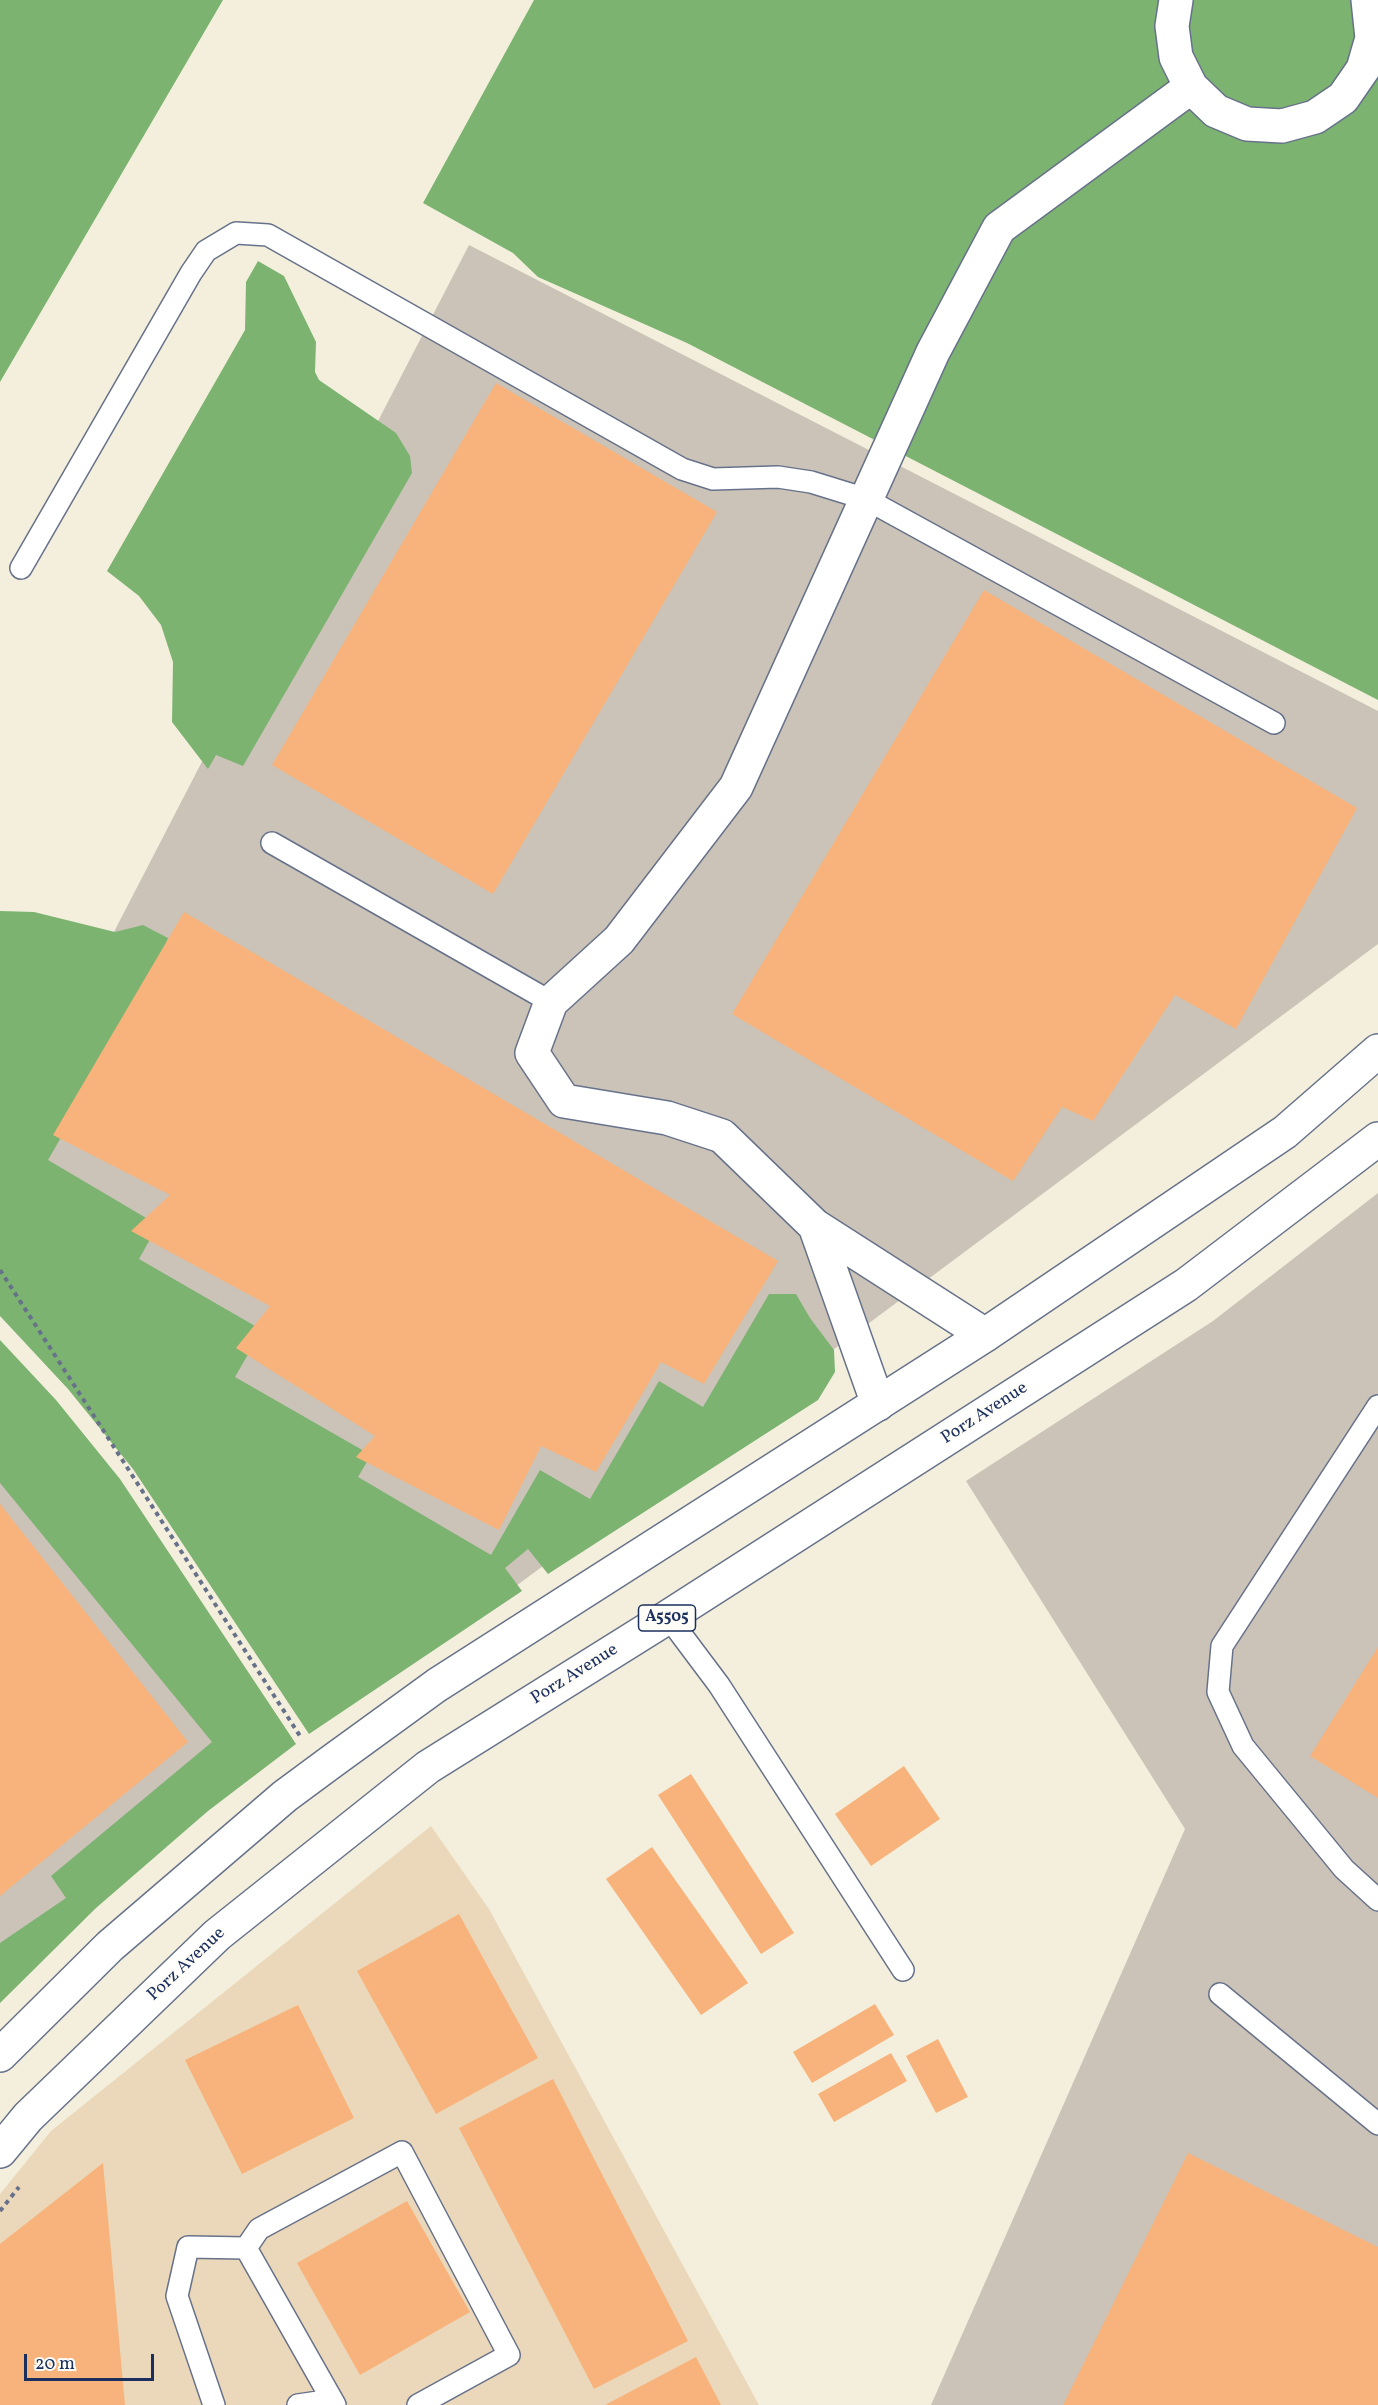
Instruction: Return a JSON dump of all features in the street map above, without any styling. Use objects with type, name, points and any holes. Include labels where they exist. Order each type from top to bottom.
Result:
[{"type":"main road","points":[[1176,0],[1172,26],[1176,57],[1191,87],[1216,111],[1247,124],[1282,126],[1315,117],[1371,75],[1372,38],[1368,0]]},
{"type":"main road","points":[[985,1335],[815,1226],[722,1137],[667,1118],[564,1101],[532,1053],[551,1002],[619,940],[736,787],[933,352],[999,228],[1191,87]]},
{"type":"main road","points":[[0,2055],[110,1946],[285,1796],[313,1775],[437,1685],[985,1335],[1285,1132],[1378,1051]]},
{"type":"main road","name":"Porz Avenue","points":[[0,2151],[28,2117],[217,1935],[428,1767],[668,1617],[1186,1285],[1378,1139]]},
{"type":"main road","points":[[815,1226],[879,1404]]},
{"type":"lane","points":[[21,568],[191,273],[206,251],[236,233],[268,235],[682,469],[713,478],[778,477],[811,482],[866,499],[1275,723]]},
{"type":"lane","points":[[272,843],[551,1002]]},
{"type":"lane","points":[[1378,1406],[1222,1646],[1218,1692],[1243,1746],[1344,1869],[1378,1900]]},
{"type":"lane","points":[[668,1617],[719,1685],[903,1970]]},
{"type":"lane","points":[[1220,1994],[1378,2124]]},
{"type":"lane","points":[[246,2248],[259,2229],[402,2152],[509,2355],[418,2405]]},
{"type":"lane","points":[[214,2405],[177,2296],[188,2247],[246,2248]]},
{"type":"lane","points":[[246,2248],[334,2402],[298,2405]]},
{"type":"path","points":[[0,1270],[302,1739]]},
{"type":"shaded area","points":[[469,245],[1378,711],[1378,944],[410,1665],[9,1135]]},
{"type":"shaded area","points":[[1378,1193],[1378,2405],[931,2405],[1185,1829],[966,1481],[1213,1321]]},
{"type":"shaded area","points":[[0,1434],[251,1729],[0,1991]]},
{"type":"shaded area","points":[[431,1826],[489,1909],[759,2405],[0,2405],[0,2194],[51,2131]]},
{"type":"green space","points":[[0,0],[223,0],[0,382]]},
{"type":"green space","points":[[534,0],[1378,0],[1378,700],[687,343],[538,277],[513,253],[423,203]]},
{"type":"green space","points":[[258,261],[284,276],[316,342],[315,372],[319,380],[396,433],[410,456],[412,473],[243,766],[216,755],[208,769],[172,722],[173,662],[161,625],[139,596],[107,571],[245,330],[246,282]]},
{"type":"green space","points":[[0,911],[34,912],[115,932],[143,925],[168,938],[166,943],[171,946],[48,1160],[158,1225],[139,1259],[262,1330],[235,1377],[371,1455],[358,1477],[491,1555],[540,1470],[590,1499],[659,1381],[703,1407],[769,1294],[796,1294],[810,1318],[834,1350],[835,1372],[818,1400],[548,1574],[528,1549],[505,1568],[522,1591],[309,1734],[133,1469],[68,1389],[0,1316]]},
{"type":"green space","points":[[0,1340],[56,1400],[120,1479],[296,1744],[208,1811],[96,1908],[0,2003],[0,1943],[66,1898],[51,1876],[212,1742],[0,1483]]},
{"type":"building","points":[[496,383],[717,512],[493,894],[272,765]]},
{"type":"building","points":[[984,590],[1357,808],[1236,1029],[1175,995],[1093,1121],[1062,1107],[1013,1181],[732,1014]]},
{"type":"building","points":[[184,912],[778,1261],[704,1384],[661,1362],[596,1472],[541,1446],[499,1530],[356,1457],[375,1436],[236,1348],[270,1306],[131,1231],[170,1195],[53,1135]]},
{"type":"building","points":[[0,1504],[188,1742],[0,1896]]},
{"type":"building","points":[[1378,1647],[1378,1798],[1310,1756]]},
{"type":"building","points":[[904,1766],[940,1819],[871,1866],[835,1814]]},
{"type":"building","points":[[691,1774],[794,1933],[761,1954],[658,1795]]},
{"type":"building","points":[[652,1847],[748,1983],[701,2015],[606,1879]]},
{"type":"building","points":[[459,1914],[538,2058],[436,2114],[357,1971]]},
{"type":"building","points":[[875,2004],[894,2035],[812,2083],[793,2052]]},
{"type":"building","points":[[298,2005],[354,2118],[242,2174],[185,2060]]},
{"type":"building","points":[[938,2039],[968,2097],[936,2113],[906,2056]]},
{"type":"building","points":[[891,2053],[907,2081],[834,2122],[818,2094]]},
{"type":"building","points":[[553,2079],[688,2341],[594,2389],[459,2128]]},
{"type":"building","points":[[1188,2153],[1378,2247],[1378,2405],[1063,2405]]},
{"type":"building","points":[[103,2163],[125,2405],[0,2405],[0,2244]]},
{"type":"building","points":[[407,2201],[470,2312],[360,2375],[297,2263]]},
{"type":"building","points":[[696,2357],[721,2405],[605,2405]]}]
